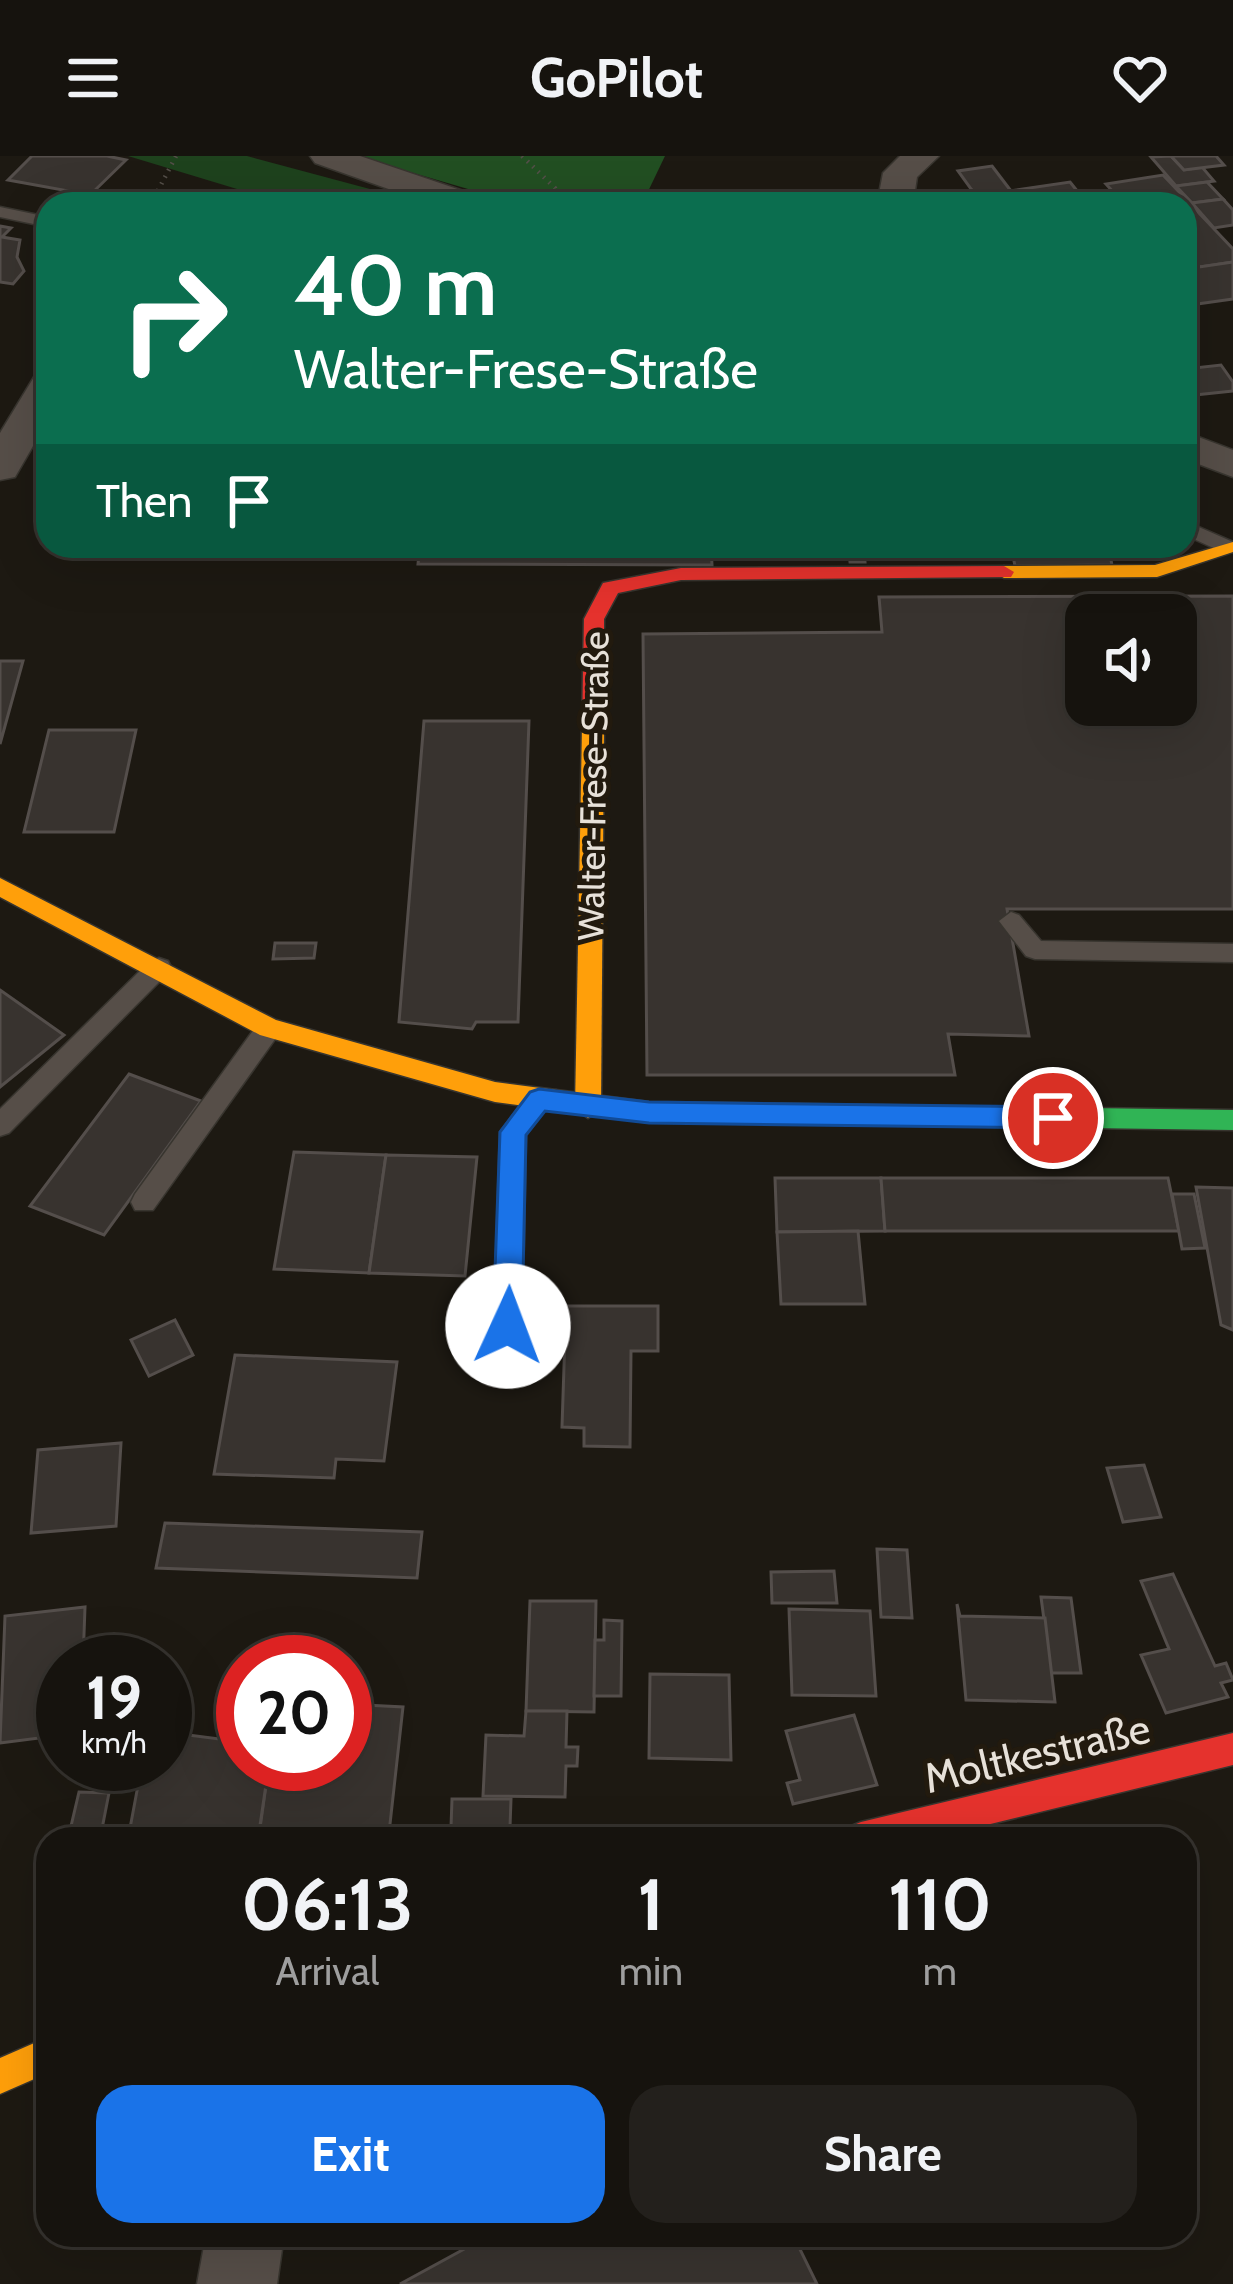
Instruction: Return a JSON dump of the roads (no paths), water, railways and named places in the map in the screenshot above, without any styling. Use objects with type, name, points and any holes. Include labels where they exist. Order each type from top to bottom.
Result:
[{"type":"street","points":[[327,156],[430,192]]},
{"type":"street","points":[[898,192],[900,173],[922,156]]},
{"type":"street","points":[[0,468],[36,406]]},
{"type":"street","points":[[1197,449],[1233,465]]},
{"type":"street","name":"Walter-Frese-Straße","points":[[1197,558],[1227,548]]},
{"type":"street","name":"Walter-Frese-Straße","points":[[588,1108],[594,619],[610,588],[681,574],[1157,571],[1197,558]]},
{"type":"street","points":[[0,887],[269,1028],[539,1100],[588,1108],[1233,1120]]},
{"type":"street","name":"Moltkestraße","points":[[911,1827],[1233,1749]]},
{"type":"street","points":[[0,2076],[36,2060]]},
{"type":"street","points":[[237,2284],[243,2247]]},
{"type":"lane","points":[[0,212],[36,219]]},
{"type":"lane","points":[[1197,532],[1227,548]]},
{"type":"lane","points":[[1011,921],[1035,950],[1233,953]]},
{"type":"lane","points":[[0,1126],[159,967]]},
{"type":"lane","points":[[143,1202],[269,1028]]},
{"type":"lane","points":[[508,1326],[513,1132],[539,1100]]}]
